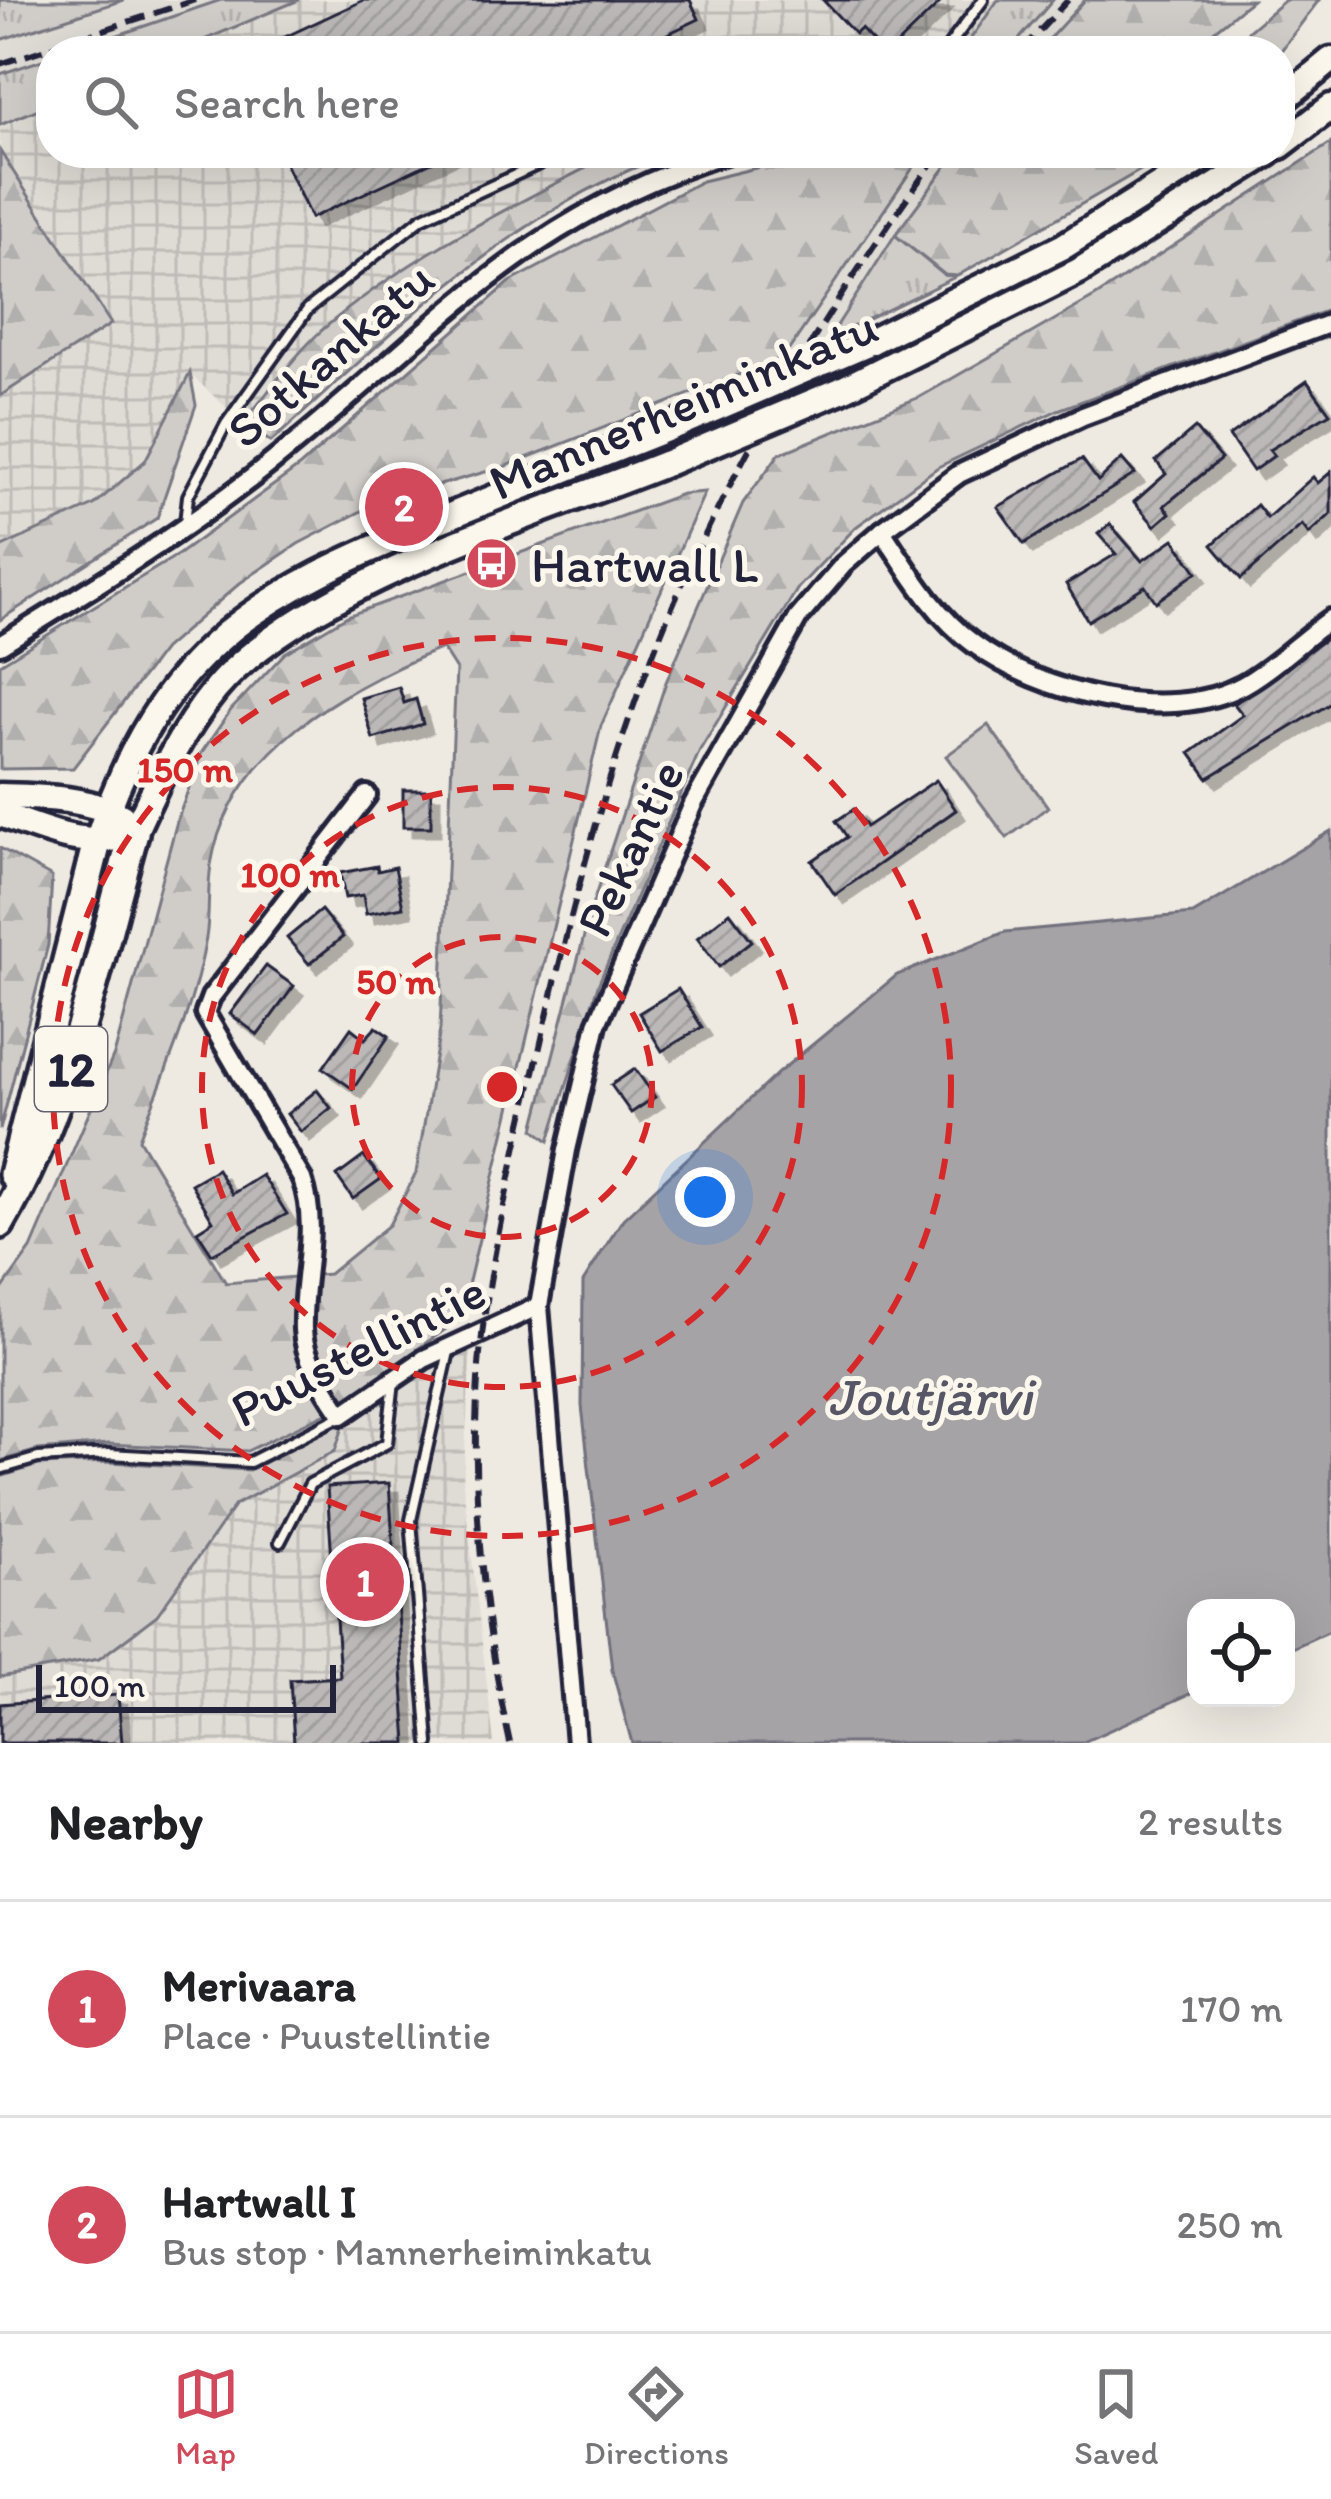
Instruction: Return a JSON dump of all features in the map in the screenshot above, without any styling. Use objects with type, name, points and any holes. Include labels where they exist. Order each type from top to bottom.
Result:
[{"type":"highway","name":"12","points":[[0,1224],[44,1143],[72,1066],[134,833]]},
{"type":"highway","name":"12","points":[[0,1213],[38,1090],[97,842]]},
{"type":"main road","points":[[1295,90],[1331,60]]},
{"type":"main road","points":[[1295,135],[1331,107]]},
{"type":"main road","name":"Mannerheiminkatu","points":[[97,842],[127,757],[168,695],[216,641],[271,597],[368,549],[870,342],[1064,245],[1187,168]]},
{"type":"main road","name":"Mannerheiminkatu","points":[[134,833],[189,725],[217,688],[277,633],[362,586],[841,390],[1079,271],[1245,168]]},
{"type":"main road","points":[[0,796],[108,809],[134,833]]},
{"type":"main road","points":[[0,814],[97,842],[134,833]]},
{"type":"street","name":"Sotkankatu","points":[[0,645],[184,531],[528,245],[634,186],[685,168]]},
{"type":"street","name":"Pekantie","points":[[576,1743],[539,1306],[567,1150],[597,1024],[638,921],[693,804],[798,618],[843,565],[882,530],[958,474],[1083,416],[1331,323]]},
{"type":"street","points":[[882,530],[929,601],[973,644],[1036,680],[1115,702],[1182,701],[1241,686],[1331,619]]},
{"type":"street","points":[[342,1415],[318,1379],[302,1334],[312,1208],[302,1179],[206,1013],[211,997],[367,795]]},
{"type":"street","name":"Puustellintie","points":[[342,1415],[450,1346],[539,1306]]},
{"type":"lane","points":[[955,36],[983,0]]},
{"type":"lane","points":[[184,531],[188,496],[226,424],[308,309],[422,218],[530,168]]},
{"type":"lane","points":[[429,1743],[411,1520],[450,1346]]},
{"type":"lane","points":[[280,1542],[310,1484],[387,1443],[394,1380]]},
{"type":"lane","name":"Puustellintie","points":[[0,1468],[38,1458],[109,1454],[250,1462],[342,1415]]},
{"type":"shaded area","points":[[124,0],[221,0],[115,36],[36,36],[36,62],[0,74],[0,40]]},
{"type":"shaded area","points":[[299,0],[998,0],[973,36],[214,36]]},
{"type":"shaded area","points":[[1053,0],[1085,0],[1052,36],[1022,36]]},
{"type":"shaded area","points":[[36,110],[36,168],[585,168],[502,211],[379,286],[318,334],[243,423],[190,374],[145,461],[94,504],[0,548],[0,396],[110,324],[0,151],[0,125]]},
{"type":"shaded area","points":[[913,168],[946,168],[829,338],[784,357]]},
{"type":"shaded area","points":[[471,1348],[463,1484],[494,1743],[0,1743],[0,1677],[99,1659],[157,1615],[235,1505],[334,1451],[346,1421],[425,1367]]},
{"type":"green space","points":[[0,0],[124,0],[0,40]]},
{"type":"green space","points":[[221,0],[299,0],[214,36],[115,36]]},
{"type":"green space","points":[[998,0],[1053,0],[1022,36],[973,36]]},
{"type":"green space","points":[[1085,0],[1252,0],[1208,36],[1052,36]]},
{"type":"green space","points":[[1285,0],[1319,0],[1292,36],[1243,36]]},
{"type":"green space","points":[[36,62],[36,110],[0,125],[0,74]]},
{"type":"green space","points":[[1331,143],[1331,309],[1058,410],[938,467],[856,527],[798,588],[700,750],[598,985],[549,1141],[534,1129],[591,909],[666,682],[743,503],[779,454],[920,397],[1096,296]]},
{"type":"green space","points":[[0,151],[111,324],[0,396]]},
{"type":"green space","points":[[586,168],[636,168],[561,205],[458,277],[271,442],[243,423],[310,341],[354,304],[462,233]]},
{"type":"green space","points":[[756,168],[913,168],[784,357],[506,466],[377,503],[298,544],[240,583],[164,649],[73,768],[0,769],[0,664],[179,554],[300,466],[510,282],[702,181]]},
{"type":"green space","points":[[945,168],[1144,168],[957,276],[945,275],[895,235]]},
{"type":"green space","points":[[895,235],[944,275],[957,276],[829,338]]},
{"type":"green space","points":[[190,373],[196,405],[157,518],[0,620],[0,548],[94,505],[145,461]]},
{"type":"green space","points":[[705,492],[601,726],[460,1319],[330,1411],[247,1451],[108,1444],[38,1450],[0,1461],[0,1292],[31,1249],[115,1052],[177,821],[202,752],[231,710],[285,653],[347,616],[682,494]],"holes":[[[442,648],[456,670],[440,1029],[416,1173],[389,1225],[329,1274],[226,1283],[139,1139],[194,990],[206,938],[211,865],[222,824],[241,788],[267,756],[331,704]]]},
{"type":"green space","points":[[988,725],[1048,807],[1007,838],[946,756]]},
{"type":"green space","points":[[0,848],[52,877],[48,945],[0,1130]]},
{"type":"green space","points":[[345,1421],[335,1451],[235,1505],[157,1615],[99,1659],[0,1677],[0,1477],[38,1465],[109,1462],[249,1470]]},
{"type":"water","name":"Joutjärvi","points":[[1331,831],[1331,1630],[1295,1647],[1295,1599],[1187,1599],[1187,1695],[1081,1743],[632,1743],[612,1670],[582,1406],[583,1282],[623,1219],[778,1073],[897,975],[1005,932],[1193,914]]},
{"type":"building","points":[[364,0],[690,0],[699,19],[663,36],[287,36]]},
{"type":"building","points":[[823,0],[943,0],[906,36],[868,36],[861,29],[855,34]]},
{"type":"building","points":[[287,168],[419,168],[311,218]]},
{"type":"building","points":[[1307,381],[1330,413],[1269,450],[1274,456],[1253,471],[1229,436]]},
{"type":"building","points":[[1195,428],[1221,459],[1164,506],[1170,513],[1155,526],[1134,502],[1166,474],[1156,461]]},
{"type":"building","points":[[1082,459],[1098,481],[1122,459],[1135,474],[1024,544],[998,507]]},
{"type":"building","points":[[1331,472],[1331,514],[1309,534],[1302,525],[1241,579],[1212,545],[1257,505],[1267,518],[1313,477],[1318,483]]},
{"type":"building","points":[[1110,524],[1142,561],[1174,539],[1197,572],[1156,602],[1145,586],[1088,621],[1066,584],[1116,554],[1098,534]]},
{"type":"building","points":[[1331,635],[1331,703],[1208,778],[1190,753],[1243,715],[1234,704]]},
{"type":"building","points":[[399,687],[404,703],[416,699],[423,724],[373,739],[361,698]]},
{"type":"building","points":[[936,780],[956,810],[835,895],[812,861],[847,837],[836,821],[854,809],[866,827]]},
{"type":"building","points":[[403,790],[431,790],[431,827],[403,827]]},
{"type":"building","points":[[377,866],[378,871],[395,867],[403,907],[366,914],[363,895],[345,898],[340,873]]},
{"type":"building","points":[[321,910],[343,937],[309,964],[287,938]]},
{"type":"building","points":[[730,912],[752,941],[719,967],[697,938]]},
{"type":"building","points":[[266,966],[294,986],[258,1035],[230,1014]]},
{"type":"building","points":[[678,989],[702,1027],[662,1051],[639,1013]]},
{"type":"building","points":[[376,1027],[389,1036],[353,1089],[323,1068],[351,1028],[365,1039]]},
{"type":"building","points":[[635,1069],[655,1097],[631,1113],[611,1085]]},
{"type":"building","points":[[317,1090],[331,1108],[301,1132],[287,1114]]},
{"type":"building","points":[[364,1156],[381,1179],[353,1199],[337,1176]]},
{"type":"building","points":[[217,1169],[232,1194],[262,1175],[287,1214],[212,1254],[197,1231],[213,1221],[191,1184]]},
{"type":"building","points":[[389,1483],[407,1743],[294,1743],[290,1680],[340,1677],[327,1487]]},
{"type":"building","points":[[118,1695],[122,1743],[0,1743],[0,1704]]},
{"type":"railway","points":[[85,36],[195,0]]},
{"type":"railway","points":[[1035,36],[1068,0]]},
{"type":"railway","points":[[0,64],[36,52]]},
{"type":"railway","points":[[510,1743],[491,1641],[479,1536],[478,1378],[508,1188],[584,865],[642,683],[701,543],[811,342],[929,168]]},
{"type":"place","name":"Hartwall I","points":[[404,507]]},
{"type":"place","name":"Hartwall L","points":[[492,564]]},
{"type":"place","name":"Merivaara","points":[[365,1582]]}]
